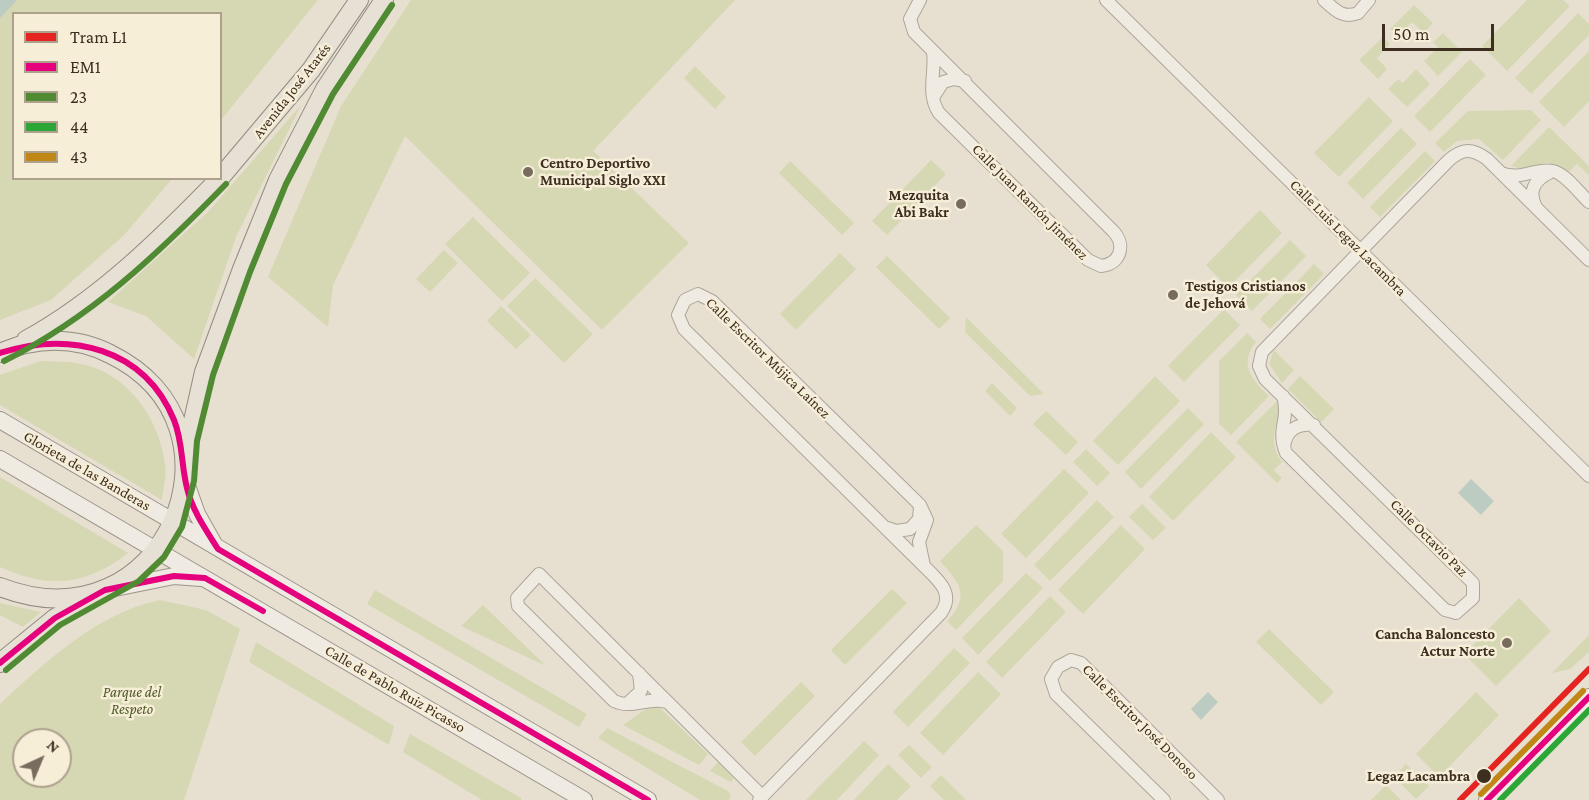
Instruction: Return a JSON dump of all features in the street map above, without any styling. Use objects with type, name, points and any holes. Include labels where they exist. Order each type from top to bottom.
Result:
[{"type":"main road","name":"Avenida José Atarés","points":[[222,176],[311,70],[358,0]]},
{"type":"main road","name":"Avenida José Atarés","points":[[184,460],[204,372],[278,180],[325,89],[384,0]]},
{"type":"main road","name":"Avenida José Atarés","points":[[7,350],[50,327],[85,303],[175,223],[218,180]]},
{"type":"main road","points":[[0,663],[56,618],[133,574],[157,551],[174,522],[184,480],[184,460],[173,418],[164,399],[146,378],[124,360],[98,348],[71,341],[42,341],[7,350]]},
{"type":"main road","name":"Glorieta de las Banderas","points":[[0,420],[174,522]]},
{"type":"main road","points":[[0,459],[157,551]]},
{"type":"main road","points":[[184,480],[197,514],[218,549]]},
{"type":"main road","points":[[174,522],[648,800]]},
{"type":"main road","name":"Calle de Pablo Ruiz Picasso","points":[[157,551],[584,800]]},
{"type":"main road","name":"Calle de Pablo Ruiz Picasso","points":[[105,590],[174,576],[205,578]]},
{"type":"main road","points":[[0,587],[21,596],[49,600],[77,598],[105,590]]},
{"type":"main road","points":[[1487,800],[1589,697]]},
{"type":"street","name":"Calle Juan Ramón Jiménez","points":[[920,0],[911,13],[911,25],[933,52],[965,81],[1119,237],[1122,249],[1113,261],[1101,266],[1088,260],[939,112],[933,100]]},
{"type":"street","name":"Calle Luis Legaz Lacambra","points":[[1106,0],[1589,476]]},
{"type":"street","points":[[1324,0],[1336,12],[1347,16],[1358,14],[1369,0]]},
{"type":"street","points":[[933,52],[933,100]]},
{"type":"street","points":[[933,100],[937,87],[943,82],[954,78],[965,81]]},
{"type":"street","name":"Calle Octavio Paz","points":[[1284,448],[1290,457],[1445,610],[1456,613],[1473,598],[1473,583],[1283,396],[1261,372],[1259,366],[1262,352],[1455,154],[1471,150],[1486,159],[1500,173]]},
{"type":"street","points":[[1500,173],[1521,177],[1544,171],[1556,172],[1589,202]]},
{"type":"street","points":[[1537,209],[1531,194],[1535,183],[1548,174],[1556,172]]},
{"type":"street","points":[[1500,173],[1589,260]]},
{"type":"street","name":"Calle Escritor Mújica Laínez","points":[[760,798],[941,614],[947,602],[945,588],[888,528],[684,328],[678,315],[685,300],[698,294],[712,301],[920,505]]},
{"type":"street","points":[[1283,396],[1287,410],[1280,432],[1284,448]]},
{"type":"street","points":[[1284,448],[1285,438],[1295,426],[1314,425]]},
{"type":"street","points":[[888,528],[896,531],[910,529],[919,519],[920,505]]},
{"type":"street","points":[[920,505],[927,520],[919,542],[924,566]]},
{"type":"street","points":[[667,702],[652,699],[635,705],[614,701],[519,606],[517,598],[539,574],[639,673],[760,798]]},
{"type":"street","name":"Calle Escritor José Donoso","points":[[1164,800],[1056,694],[1050,679],[1058,667],[1071,660],[1081,663],[1218,800]]},
{"type":"street","points":[[626,704],[634,700],[641,691],[639,673]]},
{"type":"green space","points":[[0,0],[318,0],[222,119],[222,12],[12,12],[12,180],[171,180],[124,235],[51,300],[0,320]]},
{"type":"green space","name":"Centro Deportivo Municipal Siglo XXI","points":[[411,0],[735,0],[593,151],[689,243],[602,330],[405,136],[333,285],[328,327],[268,277],[341,106]]},
{"type":"green space","points":[[1527,0],[1563,0],[1570,6],[1507,71],[1482,46]]},
{"type":"green space","points":[[1414,5],[1433,23],[1424,33],[1412,22],[1399,36],[1390,29]]},
{"type":"green space","points":[[1578,13],[1589,24],[1589,35],[1531,94],[1515,78]]},
{"type":"green space","points":[[1443,33],[1462,52],[1438,76],[1424,61],[1438,47],[1433,42]]},
{"type":"green space","points":[[1383,37],[1390,44],[1377,58],[1387,69],[1378,79],[1359,60]]},
{"type":"green space","points":[[1589,51],[1589,101],[1564,127],[1539,102]]},
{"type":"green space","points":[[1470,59],[1486,75],[1430,132],[1414,116]]},
{"type":"green space","points":[[695,66],[726,97],[715,109],[684,78]]},
{"type":"green space","points":[[1416,69],[1430,84],[1407,107],[1388,89],[1398,79],[1403,83]]},
{"type":"green space","points":[[1369,97],[1393,121],[1339,177],[1314,153]]},
{"type":"green space","points":[[301,105],[236,237],[194,359],[146,316],[108,302],[209,211]]},
{"type":"green space","points":[[1531,110],[1541,120],[1503,160],[1479,139],[1457,141],[1444,152],[1435,143],[1468,111]]},
{"type":"green space","points":[[1549,127],[1589,166],[1589,175],[1577,164],[1569,172],[1548,162],[1522,169],[1511,166]]},
{"type":"green space","points":[[1401,128],[1417,144],[1363,199],[1347,183]]},
{"type":"green space","points":[[1425,151],[1435,161],[1380,217],[1370,207]]},
{"type":"green space","points":[[931,160],[946,174],[887,235],[872,221]]},
{"type":"green space","points":[[790,161],[854,223],[842,235],[779,173]]},
{"type":"green space","points":[[1260,210],[1282,233],[1228,288],[1206,265]]},
{"type":"green space","points":[[473,217],[530,273],[502,301],[445,244]]},
{"type":"green space","points":[[1290,240],[1306,256],[1252,311],[1236,295]]},
{"type":"green space","points":[[444,250],[458,263],[430,292],[416,279]]},
{"type":"green space","points":[[840,253],[856,269],[796,330],[780,314]]},
{"type":"green space","points":[[887,256],[950,318],[939,329],[876,267]]},
{"type":"green space","points":[[1314,264],[1324,274],[1270,329],[1260,319]]},
{"type":"green space","points":[[535,278],[593,334],[564,363],[507,306]]},
{"type":"green space","points":[[501,306],[531,335],[516,349],[487,321]]},
{"type":"green space","points":[[1224,309],[1240,325],[1184,382],[1168,366]]},
{"type":"green space","points":[[966,317],[1044,394],[1030,396],[965,332]]},
{"type":"green space","points":[[1247,333],[1256,342],[1248,357],[1249,371],[1257,384],[1269,396],[1231,435],[1219,424],[1219,361]]},
{"type":"green space","points":[[1274,350],[1294,370],[1282,383],[1269,364]]},
{"type":"green space","points":[[41,361],[73,362],[95,368],[125,386],[137,399],[147,413],[162,446],[165,477],[162,500],[0,405],[0,375]]},
{"type":"green space","points":[[1155,376],[1180,401],[1118,465],[1093,441]]},
{"type":"green space","points":[[1300,376],[1334,409],[1321,422],[1288,389]]},
{"type":"green space","points":[[992,383],[1017,408],[1010,416],[985,391]]},
{"type":"green space","points":[[1276,402],[1279,414],[1274,443],[1282,462],[1274,470],[1282,478],[1277,483],[1236,442]]},
{"type":"green space","points":[[1188,408],[1204,424],[1141,489],[1125,472]]},
{"type":"green space","points":[[1046,411],[1078,442],[1066,455],[1033,424]]},
{"type":"green space","points":[[1211,432],[1236,457],[1173,521],[1149,497]]},
{"type":"green space","points":[[1086,449],[1110,473],[1097,486],[1073,462]]},
{"type":"green space","points":[[1064,469],[1089,493],[1026,558],[1001,534]]},
{"type":"green space","points":[[0,477],[128,553],[97,572],[66,581],[34,579],[0,567]]},
{"type":"green space","points":[[1097,500],[1114,517],[1050,581],[1034,565]]},
{"type":"green space","points":[[1142,504],[1166,528],[1153,540],[1129,517]]},
{"type":"green space","points":[[976,525],[1003,551],[1003,581],[956,630],[947,621],[959,604],[960,590],[953,576],[940,561]]},
{"type":"green space","points":[[1121,525],[1145,549],[1083,614],[1058,590]]},
{"type":"green space","points":[[1026,573],[1043,588],[978,655],[962,638]]},
{"type":"green space","points":[[892,589],[907,603],[845,665],[831,650]]},
{"type":"green space","points":[[375,590],[587,714],[579,727],[367,604]]},
{"type":"green space","points":[[1050,596],[1066,612],[1002,678],[986,662]]},
{"type":"green space","name":"Cancha Baloncesto Actur Norte","points":[[1519,598],[1551,631],[1496,686],[1464,654]]},
{"type":"green space","name":"Parque del Respeto","points":[[160,600],[206,610],[240,629],[184,800],[0,800],[0,704],[54,656],[94,627],[116,615]]},
{"type":"green space","points":[[0,603],[41,612],[23,627],[0,615]]},
{"type":"green space","points":[[483,605],[546,666],[461,626]]},
{"type":"green space","points":[[1269,629],[1334,692],[1321,705],[1256,642]]},
{"type":"green space","points":[[1589,635],[1589,652],[1570,669],[1552,673]]},
{"type":"green space","points":[[256,642],[394,726],[389,745],[249,662]]},
{"type":"green space","points":[[954,648],[970,663],[908,727],[893,712]]},
{"type":"green space","points":[[978,672],[1001,694],[943,755],[920,733]]},
{"type":"green space","points":[[801,682],[815,696],[755,756],[741,742]]},
{"type":"green space","points":[[1476,692],[1499,715],[1439,777],[1416,754]]},
{"type":"green space","points":[[650,706],[660,708],[708,754],[699,765],[623,725]]},
{"type":"green space","points":[[607,728],[728,791],[731,795],[729,800],[700,800],[598,738]]},
{"type":"green space","points":[[410,734],[521,800],[482,800],[403,752]]},
{"type":"green space","points":[[864,741],[879,755],[837,800],[806,800]]},
{"type":"green space","points":[[909,745],[932,767],[921,778],[898,755]]},
{"type":"green space","points":[[718,762],[734,778],[731,782],[710,771]]},
{"type":"green space","points":[[888,764],[911,786],[897,800],[854,800]]},
{"type":"green space","points":[[1406,764],[1429,786],[1416,799],[1394,777]]},
{"type":"green space","points":[[941,775],[965,800],[944,800],[930,786]]},
{"type":"green space","points":[[1386,785],[1401,800],[1371,800]]},
{"type":"shaded area","points":[[0,0],[17,0],[0,18]]},
{"type":"shaded area","points":[[1471,479],[1494,501],[1481,515],[1458,493]]},
{"type":"shaded area","points":[[1208,692],[1218,702],[1201,720],[1191,709]]},
{"type":"tram line","name":"L1","points":[[1460,800],[1589,669]]},
{"type":"transit line","name":"23","points":[[6,670],[60,625],[139,581],[164,557],[182,527],[194,481],[197,441],[213,375],[250,272],[286,184],[333,94],[392,5]]},
{"type":"transit line","name":"23","points":[[4,361],[36,344],[95,304],[149,259],[226,184]]},
{"type":"transit line","name":"EM1","points":[[0,353],[52,344],[77,345],[102,351],[124,361],[144,376],[161,395],[174,420],[189,496],[200,520],[218,549],[648,800]]},
{"type":"transit line","name":"EM1","points":[[0,663],[55,618],[105,590],[174,576],[205,578],[263,611]]},
{"type":"transit line","name":"43","points":[[1481,794],[1583,691]]},
{"type":"transit line","name":"EM1","points":[[1487,800],[1589,697]]},
{"type":"transit line","name":"44","points":[[1500,800],[1589,710]]},
{"type":"place","name":"Centro Deportivo Municipal Siglo XXI","points":[[528,172]]},
{"type":"place","name":"Mezquita Abi Bakr","points":[[961,204]]},
{"type":"place","name":"Testigos Cristianos de Jehová","points":[[1173,295]]},
{"type":"place","name":"Cancha Baloncesto Actur Norte","points":[[1507,643]]},
{"type":"place","name":"Legaz Lacambra","points":[[1484,776]]}]
